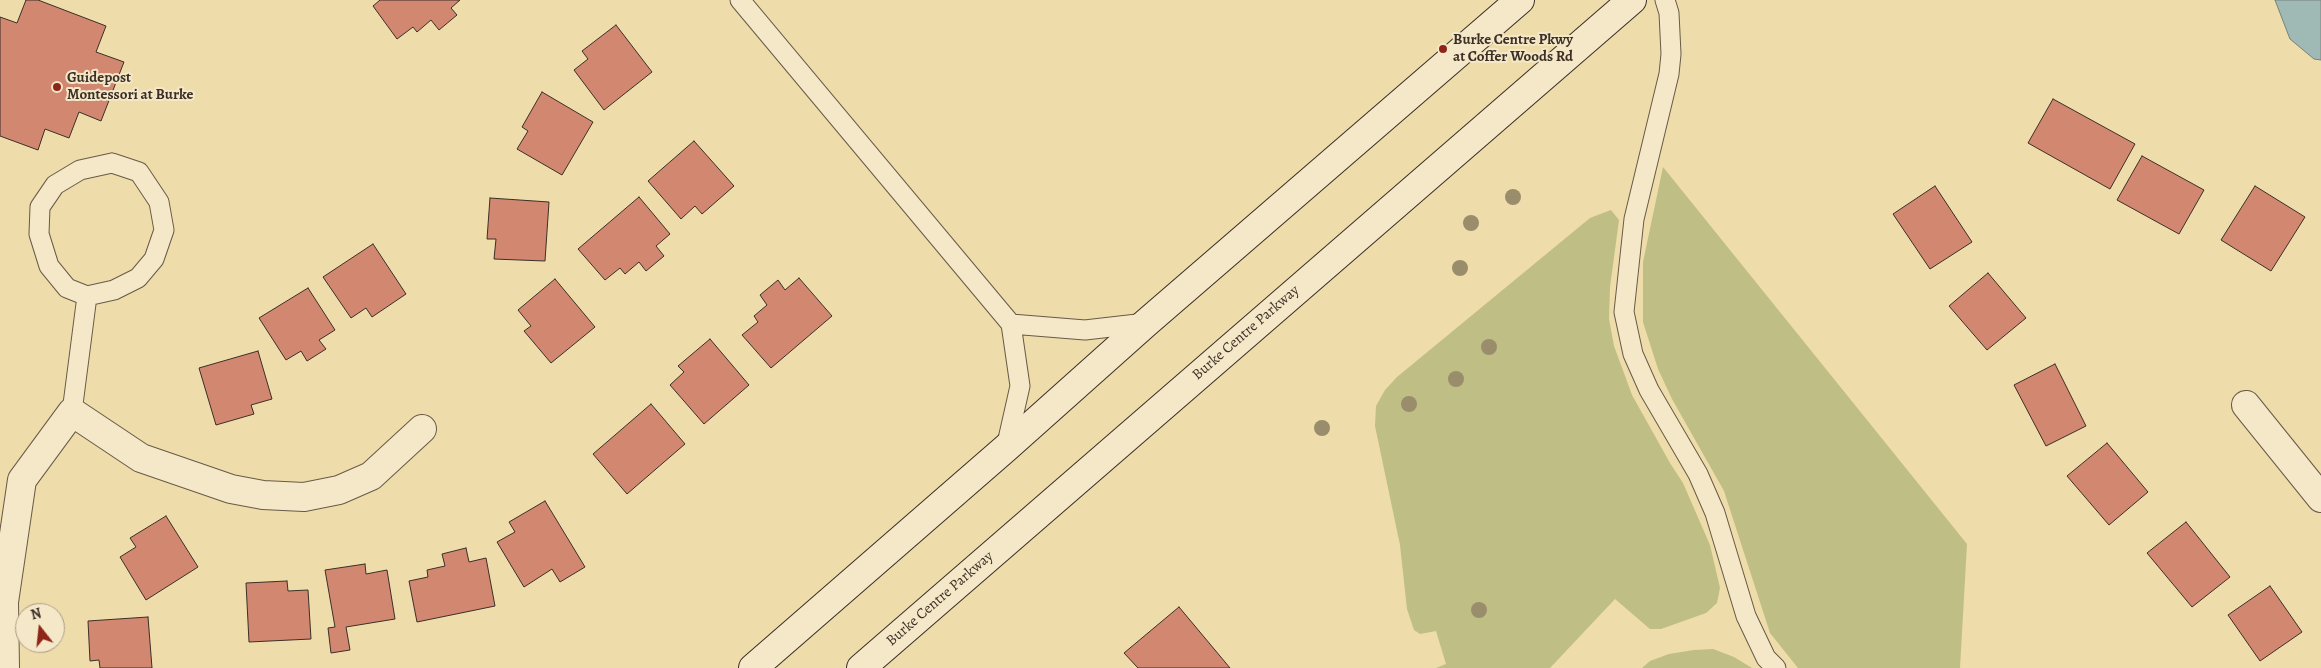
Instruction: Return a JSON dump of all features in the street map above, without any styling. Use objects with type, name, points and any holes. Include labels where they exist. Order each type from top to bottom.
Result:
[{"type":"main road","points":[[753,668],[1006,448],[1146,323],[1520,0]]},
{"type":"main road","name":"Burke Centre Parkway","points":[[861,668],[1632,0]]},
{"type":"main road","points":[[2246,405],[2321,498]]},
{"type":"main road","points":[[5,668],[4,602],[11,478],[72,412],[142,458],[231,489],[271,496],[304,497],[339,490],[371,476],[422,429]]},
{"type":"lane","points":[[740,0],[1011,324],[1020,386],[1006,448]]},
{"type":"lane","points":[[1665,0],[1669,13],[1671,54],[1669,74],[1634,218],[1624,312],[1633,354],[1649,390],[1698,474],[1715,513],[1746,616],[1766,658],[1776,668]]},
{"type":"lane","points":[[112,163],[140,172],[159,202],[164,230],[154,259],[138,278],[114,290],[87,296],[67,288],[49,266],[39,234],[40,207],[55,185],[80,170],[112,163]]},
{"type":"lane","points":[[72,412],[87,296]]},
{"type":"lane","points":[[1011,324],[1085,330],[1146,323]]},
{"type":"shaded area","points":[[1663,167],[1967,544],[1960,668],[1798,668],[1770,633],[1724,491],[1672,399],[1658,369],[1643,322],[1643,262]]},
{"type":"shaded area","points":[[1611,210],[1619,220],[1610,287],[1609,319],[1614,346],[1632,395],[1683,483],[1710,545],[1720,588],[1717,603],[1706,613],[1661,629],[1650,629],[1615,599],[1550,668],[1436,668],[1446,664],[1436,631],[1420,634],[1414,630],[1407,609],[1400,545],[1375,426],[1376,406],[1385,390],[1397,377],[1590,218]]},
{"type":"shaded area","points":[[1713,649],[1734,657],[1752,668],[1642,668],[1650,661],[1669,654]]},
{"type":"water","points":[[2275,0],[2321,0],[2321,60],[2314,59],[2290,39]]},
{"type":"building","name":"Guidepost Montessori at Burke","points":[[26,0],[38,0],[106,26],[96,52],[124,62],[101,121],[79,112],[69,138],[45,129],[38,150],[0,136],[0,17],[17,23]]},
{"type":"building","points":[[380,0],[460,0],[451,8],[457,15],[439,30],[431,20],[417,32],[413,27],[397,39],[373,6]]},
{"type":"building","points":[[616,25],[652,72],[604,110],[574,70],[588,59],[582,51]]},
{"type":"building","points":[[542,92],[593,122],[562,175],[517,149],[528,131],[522,127]]},
{"type":"building","points":[[2053,99],[2135,144],[2110,189],[2028,143]]},
{"type":"building","points":[[694,141],[734,186],[702,214],[695,206],[681,219],[648,181]]},
{"type":"building","points":[[2142,156],[2204,190],[2179,234],[2117,200]]},
{"type":"building","points":[[1935,186],[1972,242],[1930,269],[1893,214]]},
{"type":"building","points":[[2255,186],[2305,217],[2271,271],[2221,240]]},
{"type":"building","points":[[639,197],[670,234],[656,246],[664,256],[646,271],[639,262],[625,274],[620,268],[605,280],[578,249]]},
{"type":"building","points":[[490,198],[549,202],[545,261],[494,259],[496,239],[487,239]]},
{"type":"building","points":[[373,244],[406,294],[372,317],[366,308],[351,318],[323,277]]},
{"type":"building","points":[[1988,273],[2026,318],[1987,350],[1949,306]]},
{"type":"building","points":[[799,278],[832,316],[771,368],[742,335],[758,322],[754,316],[767,305],[760,295],[778,280],[785,290]]},
{"type":"building","points":[[555,279],[595,327],[551,363],[524,331],[531,326],[518,310]]},
{"type":"building","points":[[308,288],[335,330],[319,340],[326,349],[307,361],[301,351],[286,360],[259,318]]},
{"type":"building","points":[[710,339],[749,385],[704,424],[670,385],[684,372],[678,366]]},
{"type":"building","points":[[258,351],[272,399],[251,405],[254,414],[216,425],[199,368]]},
{"type":"building","points":[[2055,364],[2086,426],[2046,446],[2014,385]]},
{"type":"building","points":[[651,404],[685,444],[627,494],[593,454]]},
{"type":"building","points":[[2107,443],[2148,492],[2109,525],[2067,476]]},
{"type":"building","points":[[545,501],[585,567],[560,582],[552,569],[524,587],[497,542],[515,532],[509,522]]},
{"type":"building","points":[[166,516],[198,567],[146,600],[120,557],[136,547],[130,538]]},
{"type":"building","points":[[2186,522],[2230,577],[2192,607],[2147,553]]},
{"type":"building","points":[[466,548],[469,562],[486,558],[495,606],[417,622],[409,581],[428,577],[427,570],[445,566],[442,554]]},
{"type":"building","points":[[365,564],[366,574],[387,570],[395,619],[346,627],[350,650],[331,653],[328,628],[335,627],[325,570]]},
{"type":"building","points":[[287,581],[288,591],[308,590],[311,639],[249,642],[246,583]]},
{"type":"building","points":[[2270,586],[2302,632],[2260,661],[2228,615]]},
{"type":"building","points":[[1179,607],[1230,668],[1138,668],[1124,653]]},
{"type":"building","points":[[148,617],[152,668],[100,668],[99,660],[90,661],[88,621]]},
{"type":"place","name":"Burke Centre Pkwy at Coffer Woods Rd","points":[[1443,49]]},
{"type":"place","name":"Guidepost Montessori at Burke","points":[[57,87]]}]
